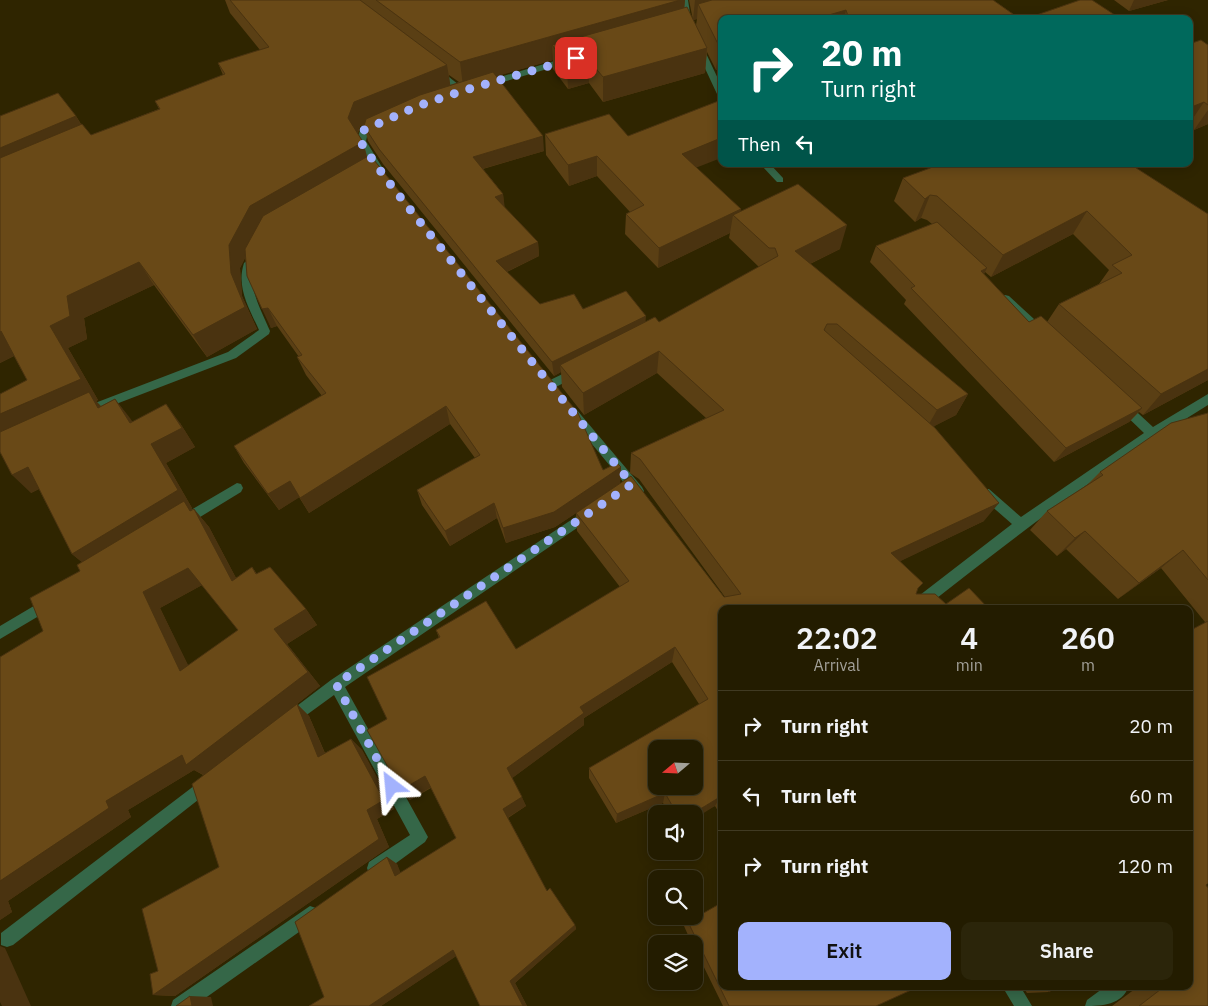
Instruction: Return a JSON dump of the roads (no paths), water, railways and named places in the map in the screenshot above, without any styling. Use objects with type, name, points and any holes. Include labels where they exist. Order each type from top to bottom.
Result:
[{"type":"street","points":[[684,0],[718,86]]},
{"type":"street","points":[[680,29],[694,25]]},
{"type":"street","points":[[432,68],[458,92],[576,58]]},
{"type":"street","points":[[376,171],[360,141],[364,130],[391,118]]},
{"type":"street","points":[[768,167],[780,180]]},
{"type":"street","points":[[79,414],[232,355],[265,331],[249,294],[247,268],[253,255]]},
{"type":"street","points":[[996,291],[1048,338]]},
{"type":"street","points":[[584,368],[553,389],[644,500]]},
{"type":"street","points":[[1114,399],[1151,432]]},
{"type":"street","points":[[917,605],[1020,524],[1151,432],[1208,399]]},
{"type":"street","points":[[616,495],[632,484]]},
{"type":"street","points":[[977,486],[1020,524]]},
{"type":"street","points":[[169,530],[237,488]]},
{"type":"street","points":[[281,727],[336,684],[600,506]]},
{"type":"street","points":[[0,633],[59,597]]},
{"type":"street","points":[[336,684],[420,837],[364,876]]},
{"type":"street","points":[[7,939],[218,775]]},
{"type":"street","points":[[178,1006],[323,905]]},
{"type":"street","points":[[1013,990],[1024,1006]]},
{"type":"street","points":[[1093,1006],[1115,990]]}]
